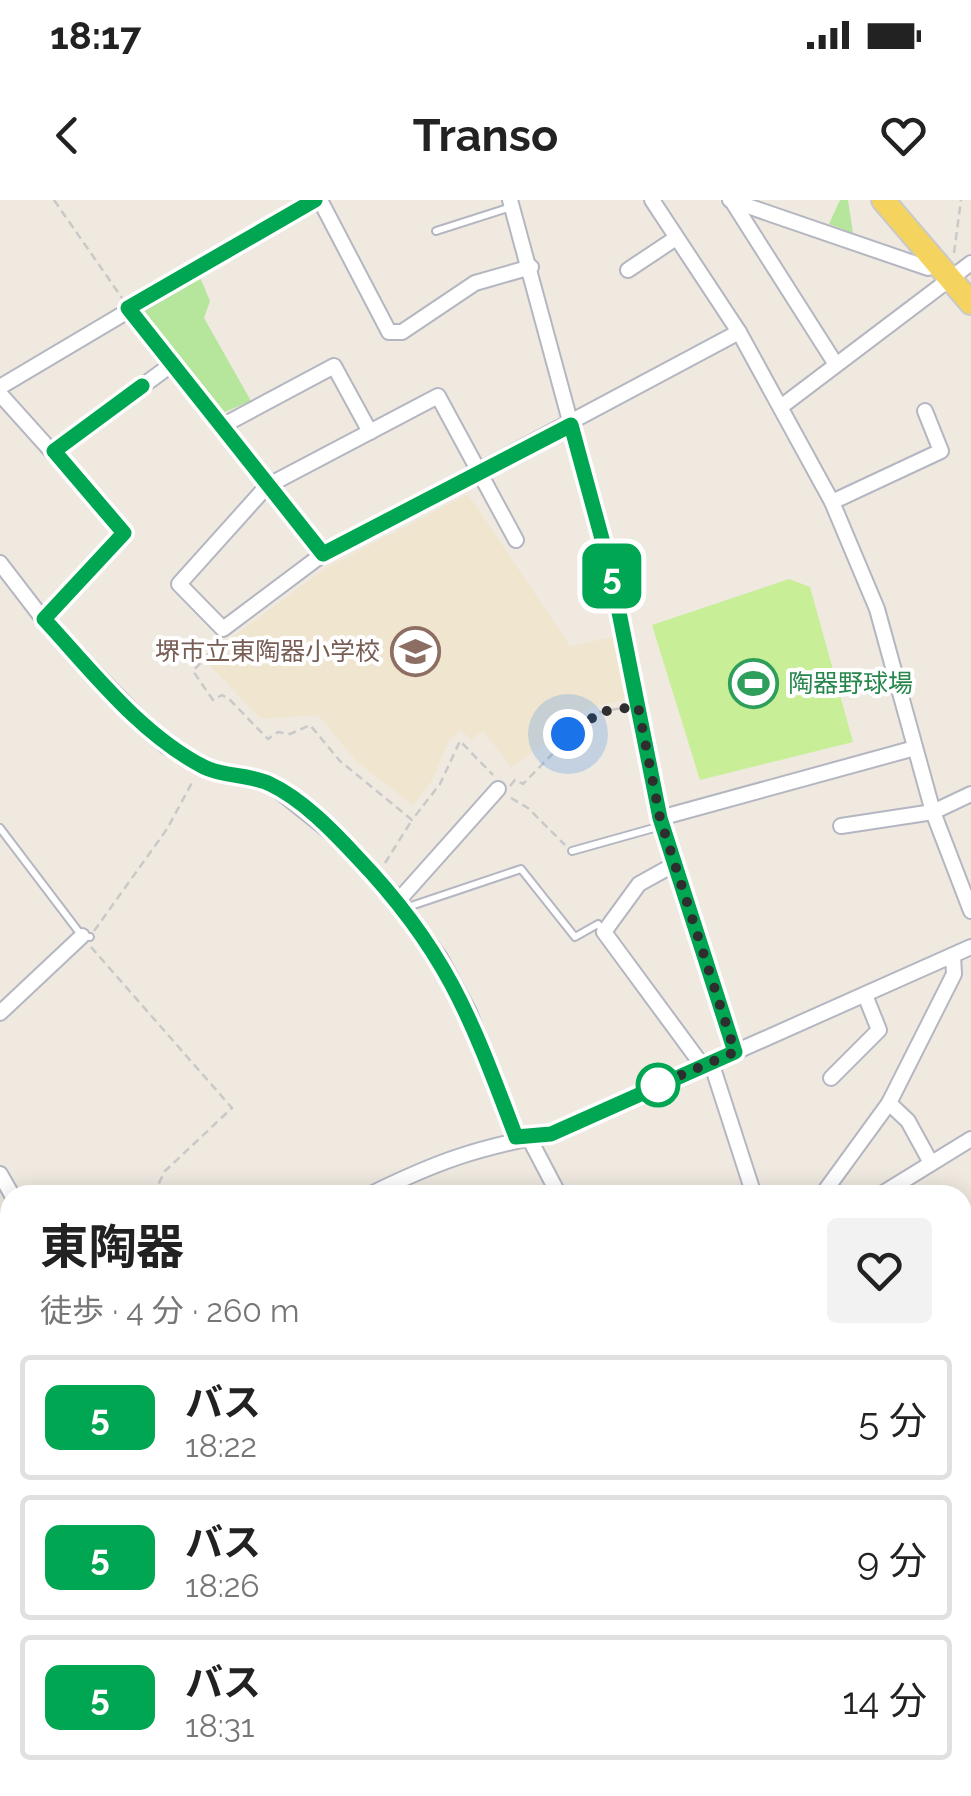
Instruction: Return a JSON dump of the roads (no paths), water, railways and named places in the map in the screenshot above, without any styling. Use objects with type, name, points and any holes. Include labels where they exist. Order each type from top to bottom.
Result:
[{"type":"main road","points":[[884,200],[956,268],[971,304]]},
{"type":"street","points":[[124,533],[0,391],[128,308],[318,200],[389,332],[402,332],[475,282],[531,268]]},
{"type":"street","points":[[652,200],[739,332],[832,502],[877,609],[932,812],[971,911]]},
{"type":"street","points":[[731,200],[928,268],[956,268]]},
{"type":"street","points":[[731,200],[835,363]]},
{"type":"street","points":[[511,203],[611,572],[661,822],[735,1052]]},
{"type":"street","points":[[628,270],[676,238]]},
{"type":"street","points":[[782,406],[956,268]]},
{"type":"street","points":[[128,308],[323,554]]},
{"type":"street","points":[[516,540],[480,472],[438,396],[267,486],[179,584],[223,629],[323,554],[480,472],[571,425],[739,332]]},
{"type":"street","points":[[54,451],[171,365]]},
{"type":"street","points":[[220,426],[334,366],[370,432]]},
{"type":"street","points":[[832,502],[941,451],[925,411]]},
{"type":"street","points":[[0,563],[44,619],[166,746],[203,766],[269,784],[318,820],[401,905],[440,958],[469,1012],[522,1138],[553,1185]]},
{"type":"street","points":[[661,822],[916,748]]},
{"type":"street","points":[[401,905],[498,789]]},
{"type":"street","points":[[841,826],[932,812],[971,794]]},
{"type":"street","points":[[675,864],[639,884],[604,932],[707,1064],[750,1185]]},
{"type":"street","points":[[0,1013],[86,936]]},
{"type":"street","points":[[390,1185],[443,1158],[551,1134],[971,947]]},
{"type":"street","points":[[829,1185],[889,1103],[954,974],[954,956]]},
{"type":"street","points":[[832,1078],[879,1030],[864,995]]},
{"type":"street","points":[[889,1103],[908,1122],[931,1164]]},
{"type":"street","points":[[896,1185],[971,1138]]},
{"type":"lane","points":[[436,231],[511,203]]},
{"type":"lane","points":[[44,619],[124,533]]},
{"type":"lane","points":[[572,852],[661,822]]},
{"type":"lane","points":[[0,828],[86,936]]},
{"type":"lane","points":[[401,905],[521,869],[574,937],[598,924],[604,932]]},
{"type":"place","name":"堺市立東陶器小学校","points":[[415,651]]},
{"type":"place","name":"陶器野球場","points":[[753,683]]}]
